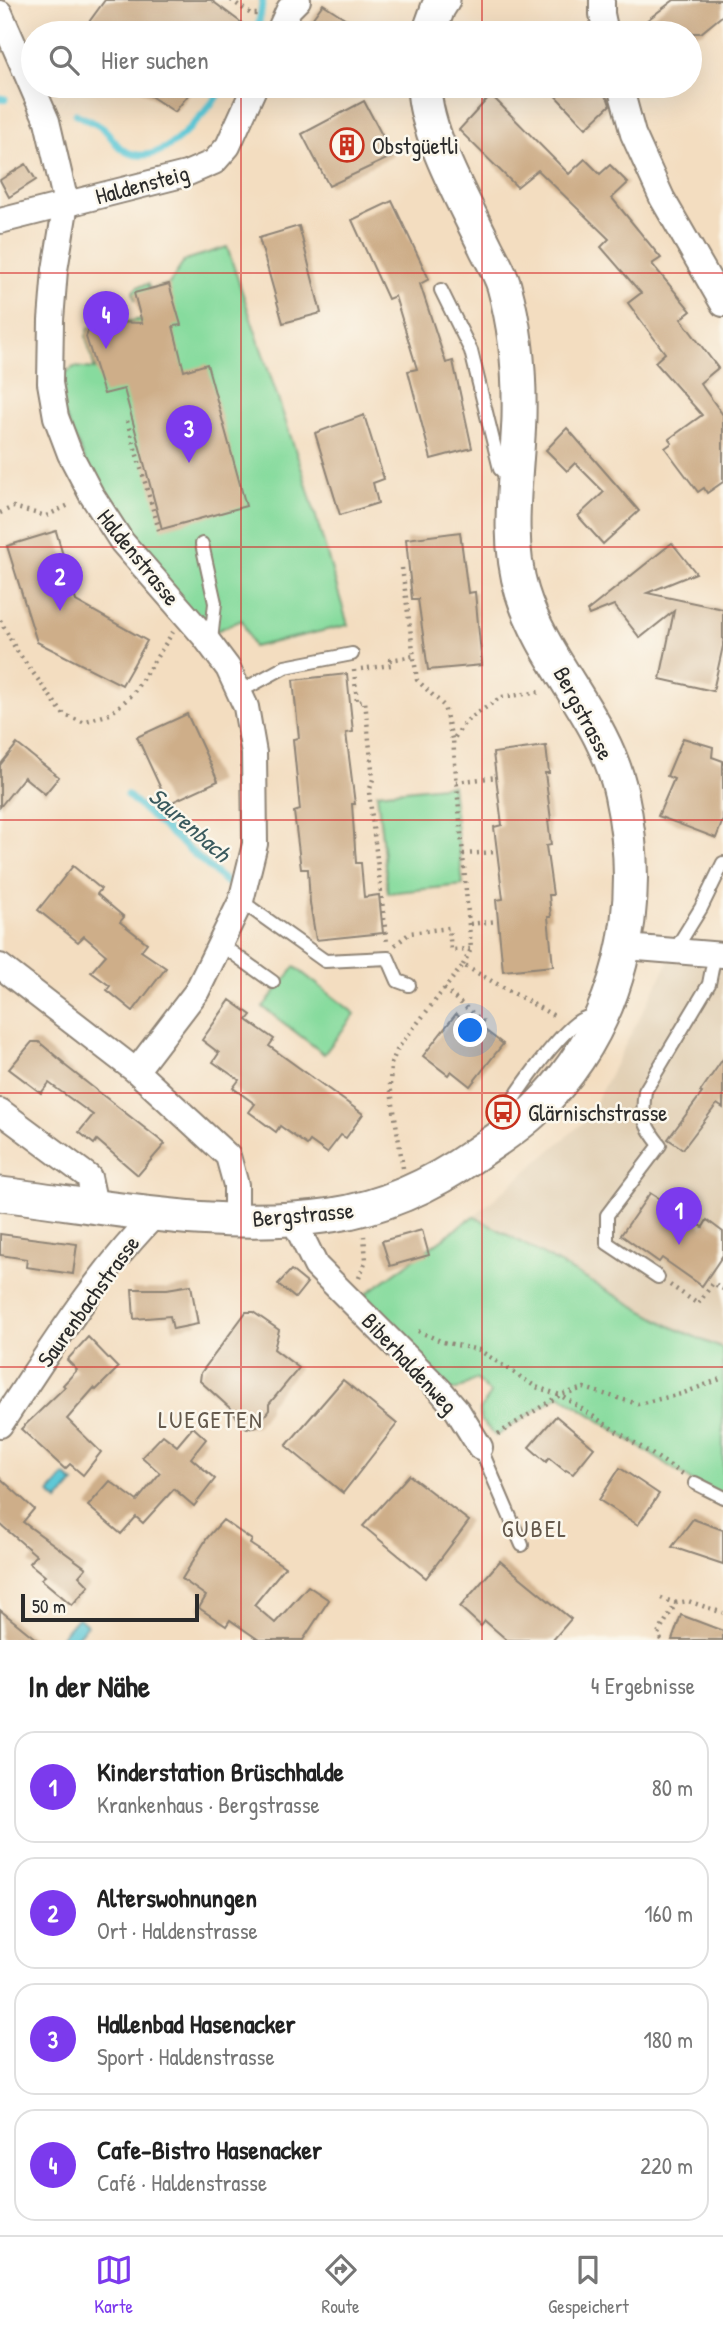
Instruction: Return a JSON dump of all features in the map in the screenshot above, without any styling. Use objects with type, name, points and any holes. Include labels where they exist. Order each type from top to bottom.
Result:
[{"type":"street","points":[[284,21],[289,9],[298,0]]},
{"type":"street","points":[[433,21],[443,0]]},
{"type":"street","points":[[602,0],[603,21]]},
{"type":"street","name":"Haldenstrasse","points":[[0,13],[21,61]]},
{"type":"street","name":"Haldenstrasse","points":[[37,98],[47,121],[65,203],[55,270],[50,383],[56,417],[70,454],[91,494],[122,542],[185,613],[228,668],[246,706],[254,753],[255,844],[241,901],[197,991],[136,1070]]},
{"type":"street","name":"Haldensteig","points":[[0,221],[186,174],[214,162],[228,146],[250,98]]},
{"type":"street","name":"Bergstrasse","points":[[0,1194],[156,1214],[236,1219],[293,1219],[369,1208],[407,1195],[454,1170],[535,1111],[564,1079],[603,1012],[626,947],[632,879],[620,789],[601,736],[541,637],[522,593],[513,544],[519,414],[517,346],[503,282],[441,150],[424,98]]},
{"type":"street","points":[[623,98],[633,134],[662,198],[723,304]]},
{"type":"street","points":[[626,947],[719,954]]},
{"type":"street","points":[[0,966],[136,1070],[228,1156],[236,1185],[236,1219]]},
{"type":"street","points":[[0,1111],[89,1177],[95,1205]]},
{"type":"street","name":"Saurenbachstrasse","points":[[0,1425],[51,1349],[130,1241],[156,1214]]},
{"type":"street","name":"Biberhaldenweg","points":[[293,1219],[316,1266],[440,1390],[457,1410],[481,1447]]},
{"type":"lane","points":[[441,290],[471,351],[500,469],[516,485]]},
{"type":"lane","points":[[202,544],[215,603],[211,645]]},
{"type":"lane","points":[[239,692],[285,667],[352,654]]},
{"type":"lane","points":[[675,950],[701,908],[723,863]]},
{"type":"lane","points":[[241,901],[325,961],[388,958],[398,981],[410,985]]},
{"type":"lane","points":[[220,944],[273,982]]},
{"type":"lane","points":[[658,1277],[607,1243],[607,1215],[660,1145],[645,1127],[645,1091],[709,984],[719,954]]},
{"type":"lane","points":[[481,1447],[522,1545]]},
{"type":"lane","points":[[695,1483],[723,1497]]},
{"type":"path","points":[[231,0],[251,14]]},
{"type":"path","points":[[127,421],[159,530]]},
{"type":"path","points":[[0,513],[13,508],[46,516],[91,494]]},
{"type":"path","points":[[402,568],[417,680],[444,706],[453,740],[471,949],[463,965],[398,1048],[391,1064],[390,1085],[401,1164],[406,1175]]},
{"type":"path","points":[[0,620],[17,651],[64,715],[83,722],[110,714],[132,695],[185,613]]},
{"type":"path","points":[[352,654],[354,670],[391,665],[390,660],[414,656]]},
{"type":"path","points":[[355,677],[357,702],[365,701],[373,779],[369,792],[386,932]]},
{"type":"path","points":[[453,740],[465,722],[501,697],[547,690]]},
{"type":"path","points":[[456,782],[496,778]]},
{"type":"path","points":[[463,854],[497,852]]},
{"type":"path","points":[[470,924],[498,921]]},
{"type":"path","points":[[388,958],[388,950],[410,933],[449,928],[451,950],[471,949]]},
{"type":"path","points":[[463,965],[559,1019]]},
{"type":"path","points":[[443,989],[482,1021],[477,1027]]},
{"type":"path","points":[[427,997],[433,1001]]},
{"type":"path","points":[[342,1291],[359,1278],[366,1261],[364,1231]]},
{"type":"path","points":[[658,1277],[698,1304],[713,1283],[723,1289]]},
{"type":"path","points":[[407,1326],[443,1342],[479,1350],[536,1387],[560,1395],[695,1483]]},
{"type":"path","points":[[481,1447],[560,1395],[584,1388],[638,1404],[681,1394],[723,1378]]},
{"type":"path","points":[[661,1598],[676,1604],[688,1601],[723,1613]]},
{"type":"path","points":[[661,1640],[658,1634],[676,1604]]},
{"type":"shaded area","points":[[675,950],[723,955],[723,1349],[672,1327],[474,1216],[586,1120]]},
{"type":"green space","points":[[227,247],[303,473],[348,625],[253,647],[242,620],[204,636],[122,542],[50,383],[74,367],[95,369],[86,337],[89,328],[147,318],[141,297],[135,300],[133,292],[137,287],[148,284],[149,289],[169,284],[185,260]]},
{"type":"green space","points":[[452,785],[463,885],[388,893],[377,793]]},
{"type":"green space","points":[[295,967],[355,1014],[324,1054],[263,1007]]},
{"type":"green space","points":[[474,1216],[672,1327],[723,1349],[723,1497],[695,1483],[560,1395],[496,1436],[481,1421],[480,1410],[491,1394],[476,1379],[457,1390],[440,1390],[353,1303]]},
{"type":"water","points":[[65,1475],[74,1483],[58,1501],[49,1493]]},
{"type":"water","points":[[78,1617],[87,1625],[74,1640],[58,1640]]},
{"type":"building","points":[[105,0],[211,0],[239,21],[90,21]]},
{"type":"building","points":[[674,0],[723,0],[723,15],[702,32],[702,21],[646,21]]},
{"type":"building","points":[[323,4],[349,21],[311,21]]},
{"type":"building","points":[[153,98],[186,98],[175,112]]},
{"type":"building","points":[[488,98],[494,98],[569,174],[585,159],[600,174],[610,165],[628,183],[612,198],[661,258],[652,264],[691,311],[681,319],[718,368],[700,383],[723,415],[723,482],[707,493],[704,488],[698,492],[665,448],[672,443],[669,439],[702,415],[655,362],[665,353],[628,303],[641,293],[601,247],[609,239],[538,170],[517,187],[459,130]]},
{"type":"building","points":[[557,98],[608,99],[610,105],[586,128]]},
{"type":"building","name":"Obstgüetli","points":[[364,101],[393,156],[329,186],[302,134]]},
{"type":"building","points":[[26,164],[36,180],[9,197],[0,180]]},
{"type":"building","points":[[392,201],[429,279],[420,284],[446,363],[453,361],[472,448],[431,459],[408,371],[417,369],[395,296],[388,299],[352,220]]},
{"type":"building","points":[[299,226],[321,313],[283,323],[259,238]]},
{"type":"building","points":[[169,284],[181,325],[173,326],[184,371],[207,364],[246,506],[162,529],[124,389],[104,394],[86,337],[89,328],[111,322],[142,323],[134,293]]},
{"type":"building","points":[[364,415],[384,479],[373,483],[378,503],[340,515],[315,433]]},
{"type":"building","points":[[567,428],[639,511],[603,544],[578,516],[604,492],[575,463],[567,471],[546,450]]},
{"type":"building","points":[[56,531],[76,601],[147,641],[122,685],[37,642],[7,546]]},
{"type":"building","points":[[460,532],[468,593],[475,592],[482,665],[428,670],[418,599],[412,599],[406,539]]},
{"type":"building","points":[[672,543],[696,573],[647,593],[723,609],[723,646],[713,691],[660,679],[674,611],[640,638],[614,605],[589,615],[587,611]]},
{"type":"building","points":[[347,674],[353,732],[346,733],[355,804],[352,804],[356,863],[361,863],[364,897],[379,895],[383,933],[316,940],[308,869],[301,869],[294,812],[300,810],[293,739],[299,738],[293,680]]},
{"type":"building","points":[[187,714],[218,781],[168,804],[137,737]]},
{"type":"building","points":[[683,738],[713,747],[712,757],[723,761],[723,820],[716,838],[658,816],[674,779],[667,776]]},
{"type":"building","points":[[17,744],[59,777],[45,794],[24,777],[0,807],[0,765]]},
{"type":"building","points":[[546,746],[549,773],[545,773],[551,845],[546,846],[553,895],[549,895],[551,917],[548,917],[553,966],[503,971],[496,900],[503,899],[494,827],[502,825],[493,753]]},
{"type":"building","points":[[73,866],[101,889],[97,894],[124,917],[120,922],[147,943],[141,951],[166,968],[133,1011],[107,990],[110,986],[91,972],[106,955],[84,936],[78,942],[38,910]]},
{"type":"building","points":[[230,1000],[251,1015],[247,1020],[274,1039],[269,1046],[363,1114],[346,1138],[341,1135],[327,1153],[310,1141],[307,1145],[280,1126],[276,1132],[249,1112],[255,1104],[233,1088],[239,1080],[213,1062],[219,1053],[202,1040]]},
{"type":"building","points":[[456,1014],[479,1032],[482,1028],[503,1044],[470,1086],[451,1071],[448,1075],[423,1056]]},
{"type":"building","points":[[32,1042],[39,1042],[165,1144],[138,1175],[97,1140],[94,1144],[79,1132],[93,1115],[49,1083],[41,1093],[9,1069]]},
{"type":"building","points":[[723,1059],[723,1108],[717,1104],[683,1149],[668,1139]]},
{"type":"building","points":[[650,1193],[703,1227],[707,1220],[723,1232],[723,1255],[702,1286],[662,1258],[659,1262],[621,1235]]},
{"type":"building","points":[[422,1230],[429,1255],[390,1266],[382,1241]]},
{"type":"building","points":[[0,1234],[77,1244],[73,1274],[26,1267],[27,1259],[0,1255]]},
{"type":"building","points":[[291,1270],[307,1283],[295,1298],[278,1284]]},
{"type":"building","points":[[191,1285],[198,1324],[173,1329],[170,1316],[134,1319],[132,1289],[167,1289]]},
{"type":"building","points":[[246,1312],[253,1312],[279,1330],[274,1349],[299,1368],[269,1404],[269,1410],[257,1426],[247,1428],[232,1410],[200,1381],[201,1373]]},
{"type":"building","points":[[88,1337],[118,1368],[96,1390],[94,1388],[67,1419],[101,1452],[83,1475],[70,1464],[65,1469],[21,1429],[65,1387],[63,1385],[77,1370],[67,1360]]},
{"type":"building","points":[[343,1380],[397,1424],[343,1493],[286,1446]]},
{"type":"building","points":[[556,1416],[594,1448],[573,1474],[549,1458],[546,1462],[529,1447]]},
{"type":"building","points":[[193,1427],[206,1439],[191,1458],[215,1479],[194,1506],[174,1489],[143,1523],[136,1517],[121,1534],[88,1506],[110,1481],[137,1501],[160,1473],[142,1457],[163,1435],[177,1446]]},
{"type":"building","points":[[620,1468],[659,1494],[638,1525],[599,1500]]},
{"type":"building","points":[[409,1475],[469,1521],[426,1578],[363,1526]]},
{"type":"building","points":[[0,1478],[34,1509],[23,1522],[86,1568],[79,1576],[89,1586],[72,1605],[41,1579],[45,1576],[29,1563],[36,1555],[0,1524]]},
{"type":"building","points":[[693,1519],[723,1530],[723,1564],[672,1547]]},
{"type":"building","points":[[223,1520],[252,1540],[250,1544],[285,1567],[254,1605],[275,1623],[308,1586],[329,1600],[303,1640],[259,1640],[230,1620],[226,1626],[199,1608],[206,1596],[182,1579],[207,1538]]},
{"type":"building","points":[[500,1561],[571,1619],[553,1640],[507,1640],[485,1621],[481,1626],[460,1607]]},
{"type":"building","points":[[0,1610],[37,1640],[0,1640]]},
{"type":"building","points":[[681,1615],[723,1631],[723,1640],[672,1640]]},
{"type":"waterway","points":[[259,21],[263,0]]},
{"type":"waterway","points":[[0,98],[5,99]]},
{"type":"waterway","points":[[76,114],[105,130],[123,150],[138,155],[153,154],[181,136],[216,98]]},
{"type":"waterway","name":"Saurenbach","points":[[127,795],[227,883]]},
{"type":"place","name":"Obstgüetli","points":[[347,145]]},
{"type":"place","name":"Cafe-Bistro Hasenacker","points":[[106,349]]},
{"type":"place","name":"Hallenbad Hasenacker","points":[[189,463]]},
{"type":"place","name":"Alterswohnungen","points":[[60,611]]},
{"type":"place","name":"Glärnischstrasse","points":[[503,1112]]},
{"type":"place","name":"Kinderstation Brüschhalde","points":[[679,1245]]},
{"type":"district","name":"LUEGETEN","points":[[211,1419]]},
{"type":"district","name":"GUBEL","points":[[535,1528]]}]
